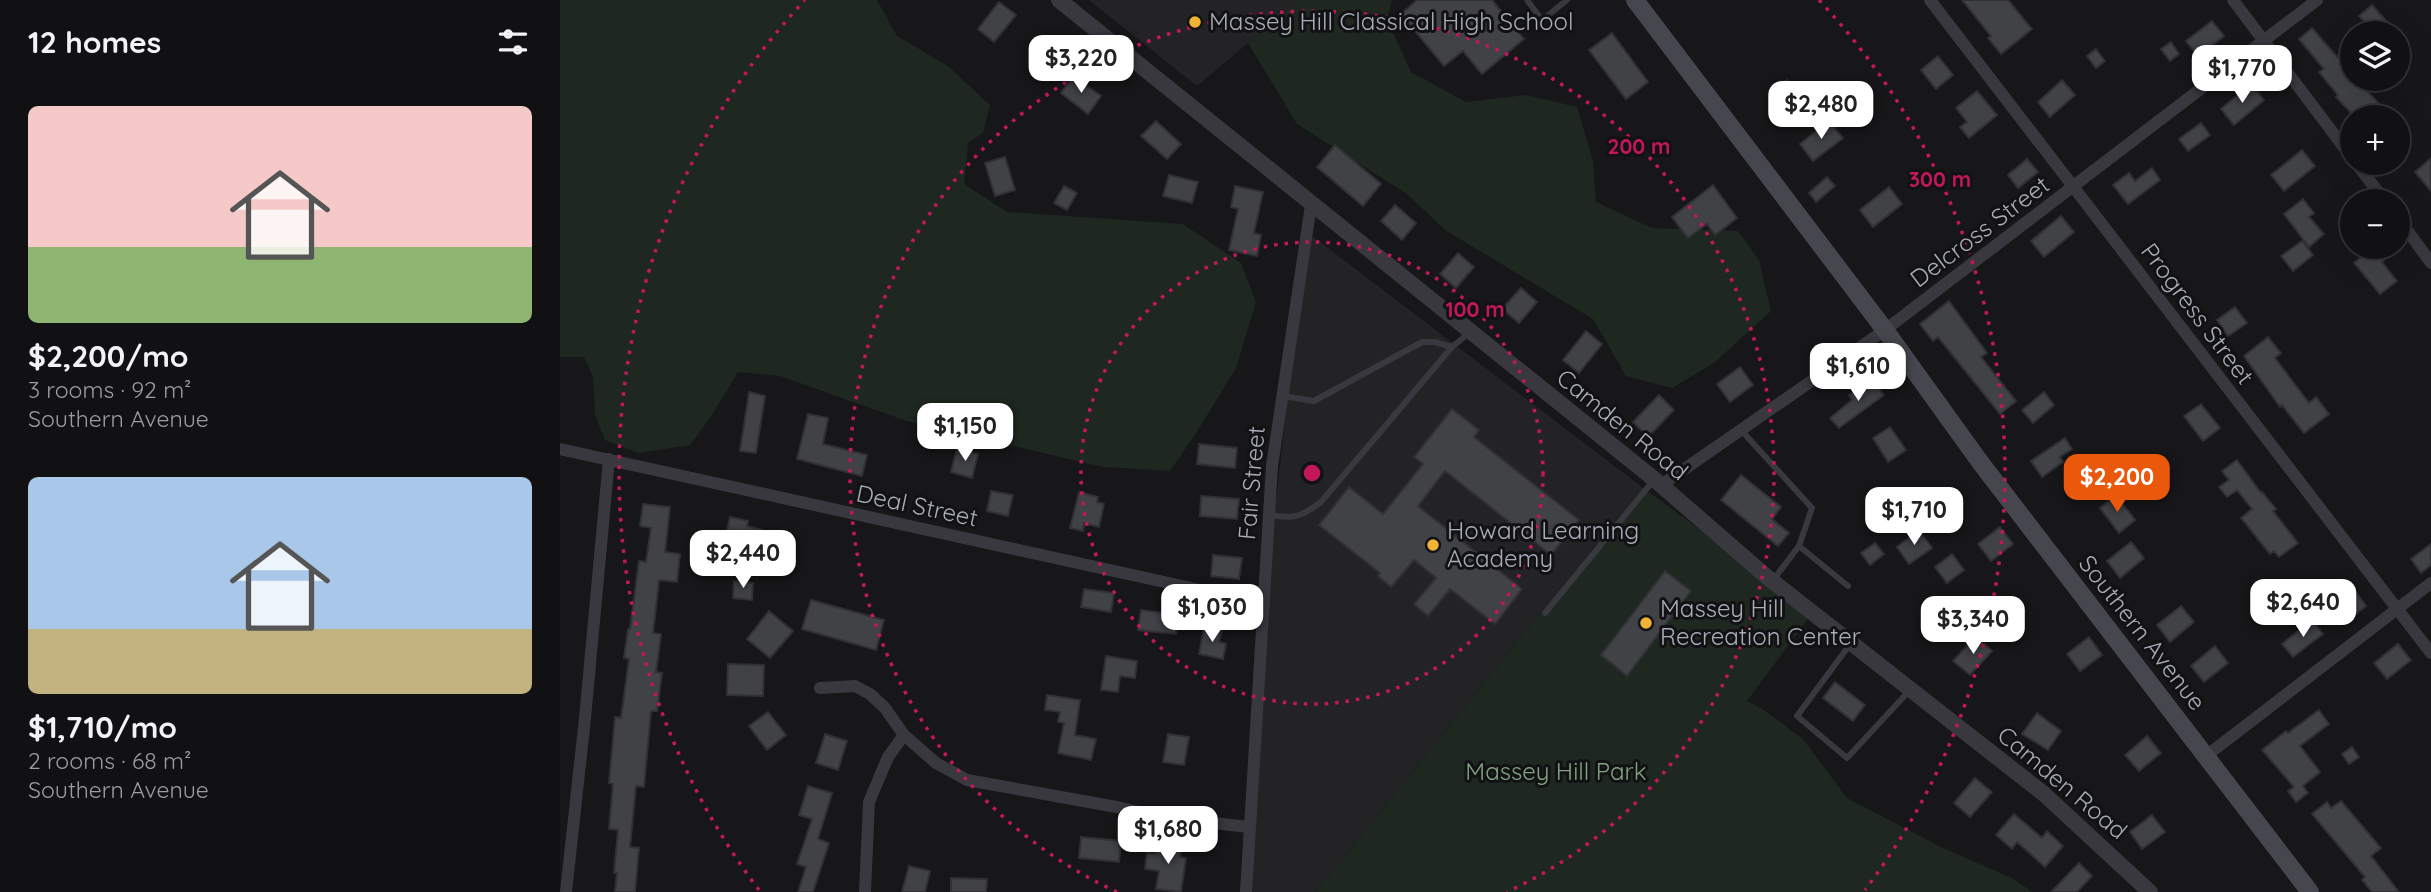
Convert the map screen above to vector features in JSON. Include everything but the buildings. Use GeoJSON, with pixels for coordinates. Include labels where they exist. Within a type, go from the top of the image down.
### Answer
{"type":"FeatureCollection","features":[{"type":"Feature","properties":{"kind":"main road","name":"Southern Avenue"},"geometry":{"type":"LineString","coordinates":[[1635,0],[1885,330],[1980,462],[2310,892]]}},
{"type":"Feature","properties":{"kind":"street","name":"Camden Road"},"geometry":{"type":"LineString","coordinates":[[1059,0],[1657,482],[1772,581],[2044,794],[2150,892]]}},
{"type":"Feature","properties":{"kind":"street","name":"Progress Street"},"geometry":{"type":"LineString","coordinates":[[1930,0],[2431,653]]}},
{"type":"Feature","properties":{"kind":"street"},"geometry":{"type":"LineString","coordinates":[[2232,0],[2340,142]]}},
{"type":"Feature","properties":{"kind":"street","name":"Delcross Street"},"geometry":{"type":"LineString","coordinates":[[1657,482],[1741,430],[1885,330],[2317,0]]}},
{"type":"Feature","properties":{"kind":"street"},"geometry":{"type":"LineString","coordinates":[[2365,175],[2376,189]]}},
{"type":"Feature","properties":{"kind":"street","name":"Fair Street"},"geometry":{"type":"LineString","coordinates":[[1245,892],[1272,466],[1311,205]]}},
{"type":"Feature","properties":{"kind":"street"},"geometry":{"type":"LineString","coordinates":[[2410,234],[2431,262]]}},
{"type":"Feature","properties":{"kind":"street","name":"Deal Street"},"geometry":{"type":"LineString","coordinates":[[560,449],[1264,604]]}},
{"type":"Feature","properties":{"kind":"street"},"geometry":{"type":"LineString","coordinates":[[566,892],[565,857],[609,459]]}},
{"type":"Feature","properties":{"kind":"street"},"geometry":{"type":"LineString","coordinates":[[2206,756],[2431,583]]}},
{"type":"Feature","properties":{"kind":"street"},"geometry":{"type":"LineString","coordinates":[[820,688],[855,686],[870,694],[885,708],[904,736],[936,763],[967,780],[1160,817],[1250,827]]}},
{"type":"Feature","properties":{"kind":"street"},"geometry":{"type":"LineString","coordinates":[[865,892],[869,802],[888,757],[904,736]]}},
{"type":"Feature","properties":{"kind":"lane"},"geometry":{"type":"LineString","coordinates":[[1527,0],[1542,20],[1567,0]]}},
{"type":"Feature","properties":{"kind":"lane"},"geometry":{"type":"LineString","coordinates":[[1269,515],[1289,518],[1303,515],[1321,502],[1452,347],[1470,332]]}},
{"type":"Feature","properties":{"kind":"lane"},"geometry":{"type":"LineString","coordinates":[[1281,396],[1314,401],[1422,342],[1435,342],[1452,347]]}},
{"type":"Feature","properties":{"kind":"lane"},"geometry":{"type":"LineString","coordinates":[[1741,430],[1812,508],[1799,546],[1772,581]]}},
{"type":"Feature","properties":{"kind":"lane"},"geometry":{"type":"LineString","coordinates":[[1545,613],[1657,482]]}},
{"type":"Feature","properties":{"kind":"lane"},"geometry":{"type":"LineString","coordinates":[[1799,546],[1848,586]]}},
{"type":"Feature","properties":{"kind":"lane"},"geometry":{"type":"LineString","coordinates":[[1853,642],[1797,716],[1847,758],[1912,689]]}},
{"type":"Feature","properties":{"kind":"shaded area","name":"Massey Hill Classical High School"},"geometry":{"type":"Polygon","coordinates":[[[1089,0],[1299,0],[1197,86],[1089,0]]]}},
{"type":"Feature","properties":{"kind":"shaded area","name":"Howard Learning Academy"},"geometry":{"type":"Polygon","coordinates":[[[1307,232],[1642,487],[1316,892],[1246,892],[1264,604],[1307,232]]]}},
{"type":"Feature","properties":{"kind":"green space"},"geometry":{"type":"Polygon","coordinates":[[[560,0],[877,0],[897,36],[948,66],[990,105],[983,133],[968,143],[964,184],[1007,212],[1183,224],[1241,263],[1256,302],[1236,368],[1170,471],[1103,467],[907,421],[780,376],[738,372],[690,445],[639,453],[605,440],[595,415],[593,377],[584,357],[560,357],[560,0]]]}},
{"type":"Feature","properties":{"kind":"green space"},"geometry":{"type":"Polygon","coordinates":[[[1299,0],[1392,0],[1387,19],[1411,72],[1466,102],[1526,95],[1577,107],[1593,161],[1596,202],[1652,228],[1738,231],[1759,260],[1771,311],[1714,363],[1672,388],[1626,376],[1593,319],[1445,230],[1407,194],[1297,124],[1248,43],[1299,0]]]}},
{"type":"Feature","properties":{"kind":"green space","name":"Massey Hill Park"},"geometry":{"type":"Polygon","coordinates":[[[1642,487],[1813,612],[1747,701],[1803,739],[1847,798],[1941,847],[2014,879],[2032,892],[1316,892],[1642,487]]]}},
{"type":"Feature","properties":{"kind":"place","name":"Massey Hill Classical High School"},"geometry":{"type":"Point","coordinates":[1195,22]}},
{"type":"Feature","properties":{"kind":"place","name":"Howard Learning Academy"},"geometry":{"type":"Point","coordinates":[1433,545]}},
{"type":"Feature","properties":{"kind":"place","name":"Massey Hill Recreation Center"},"geometry":{"type":"Point","coordinates":[1646,623]}}]}
